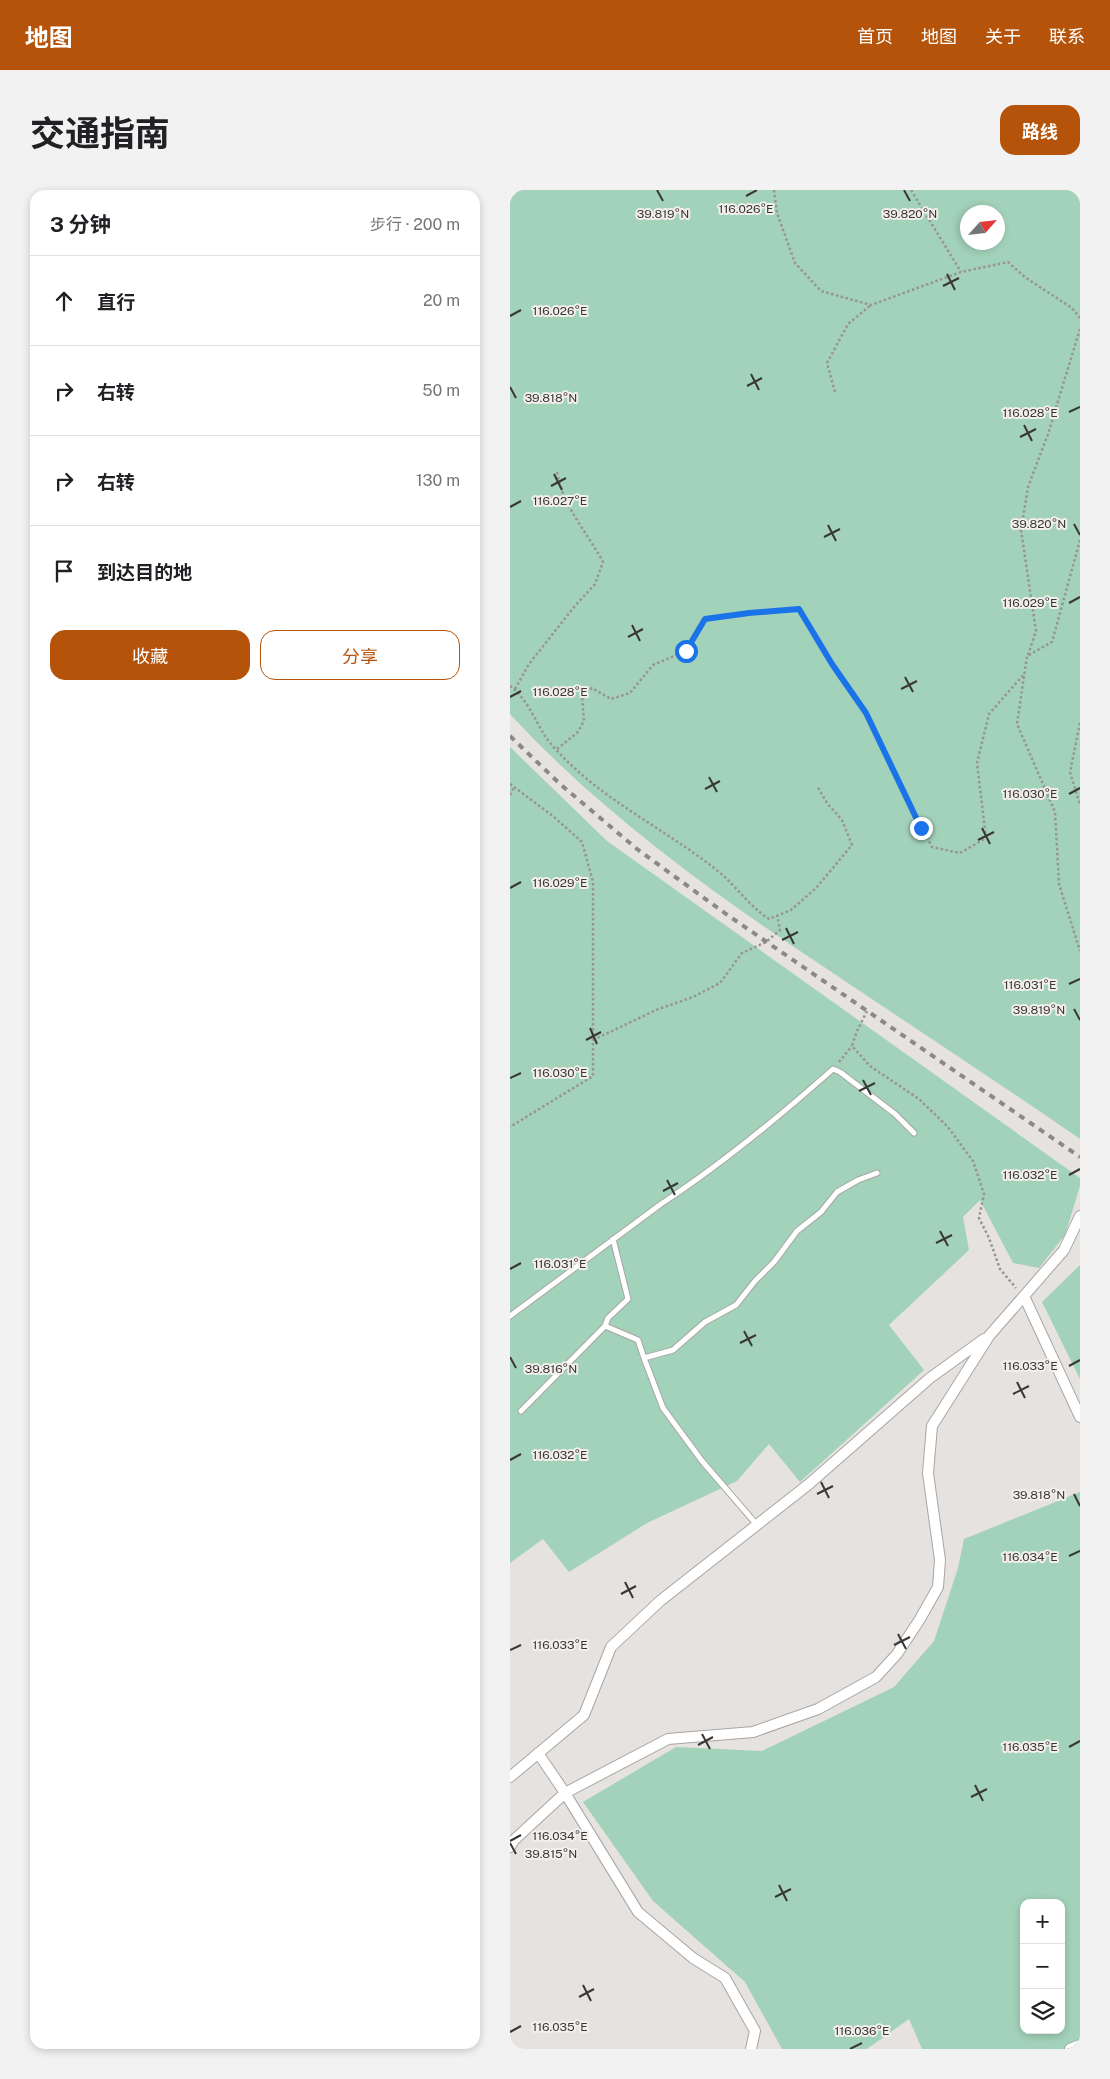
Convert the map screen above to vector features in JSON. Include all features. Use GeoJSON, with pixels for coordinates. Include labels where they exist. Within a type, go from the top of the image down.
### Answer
{"type":"FeatureCollection","features":[{"type":"Feature","properties":{"kind":"street"},"geometry":{"type":"LineString","coordinates":[[510,1847],[514,1840],[565,1793],[668,1739],[754,1732],[818,1709],[876,1677],[897,1654],[938,1587],[940,1560],[928,1474],[932,1426],[989,1336],[1064,1250],[1080,1216]]}},
{"type":"Feature","properties":{"kind":"street"},"geometry":{"type":"LineString","coordinates":[[1024,1296],[1080,1417]]}},
{"type":"Feature","properties":{"kind":"street"},"geometry":{"type":"LineString","coordinates":[[510,1777],[584,1716],[611,1647],[660,1601],[809,1484],[930,1378],[989,1336]]}},
{"type":"Feature","properties":{"kind":"street"},"geometry":{"type":"LineString","coordinates":[[538,1753],[565,1793],[638,1912],[693,1958],[725,1978],[755,2031],[751,2049]]}},
{"type":"Feature","properties":{"kind":"street"},"geometry":{"type":"LineString","coordinates":[[1070,2049],[1080,2045]]}},
{"type":"Feature","properties":{"kind":"lane"},"geometry":{"type":"LineString","coordinates":[[510,1316],[700,1177],[789,1108],[833,1069],[840,1072],[894,1114],[914,1133]]}},
{"type":"Feature","properties":{"kind":"lane"},"geometry":{"type":"LineString","coordinates":[[644,1358],[673,1350],[705,1322],[736,1305],[755,1281],[774,1262],[796,1231],[822,1212],[837,1192],[858,1180],[877,1173]]}},
{"type":"Feature","properties":{"kind":"lane"},"geometry":{"type":"LineString","coordinates":[[521,1411],[605,1326],[608,1318],[628,1299],[613,1239]]}},
{"type":"Feature","properties":{"kind":"lane"},"geometry":{"type":"LineString","coordinates":[[605,1326],[638,1340],[663,1408],[702,1461],[757,1525]]}},
{"type":"Feature","properties":{"kind":"path"},"geometry":{"type":"LineString","coordinates":[[774,190],[777,213],[795,263],[821,290],[871,305]]}},
{"type":"Feature","properties":{"kind":"path"},"geometry":{"type":"LineString","coordinates":[[911,190],[961,272]]}},
{"type":"Feature","properties":{"kind":"path"},"geometry":{"type":"LineString","coordinates":[[835,392],[827,363],[848,324],[871,305],[961,272],[1008,262],[1026,278],[1072,308],[1080,318]]}},
{"type":"Feature","properties":{"kind":"path"},"geometry":{"type":"LineString","coordinates":[[1080,329],[1048,434],[1028,487],[1021,530],[1036,631],[1027,656],[1017,724],[1055,812],[1059,884],[1080,951]]}},
{"type":"Feature","properties":{"kind":"path"},"geometry":{"type":"LineString","coordinates":[[514,689],[529,664],[574,607],[595,584],[603,562],[568,504],[557,472]]}},
{"type":"Feature","properties":{"kind":"path"},"geometry":{"type":"LineString","coordinates":[[1027,656],[1052,642],[1080,540]]}},
{"type":"Feature","properties":{"kind":"path"},"geometry":{"type":"LineString","coordinates":[[557,749],[577,733],[584,721],[582,696],[592,688],[611,699],[630,693],[653,665],[686,651],[705,619],[799,609],[832,664],[866,713],[932,847],[960,853],[986,838],[977,763],[990,714],[1025,673]]}},
{"type":"Feature","properties":{"kind":"path"},"geometry":{"type":"LineString","coordinates":[[510,686],[530,711],[546,738],[568,762],[609,796],[660,828],[720,873],[755,910],[769,919],[791,910],[816,888],[852,845],[842,820],[827,803],[817,786]]}},
{"type":"Feature","properties":{"kind":"path"},"geometry":{"type":"LineString","coordinates":[[1080,723],[1070,772],[1080,805]]}},
{"type":"Feature","properties":{"kind":"path"},"geometry":{"type":"LineString","coordinates":[[510,784],[582,842],[593,882],[593,1076],[510,1127]]}},
{"type":"Feature","properties":{"kind":"path"},"geometry":{"type":"LineString","coordinates":[[510,795],[514,787]]}},
{"type":"Feature","properties":{"kind":"path"},"geometry":{"type":"LineString","coordinates":[[593,1040],[656,1010],[693,997],[720,983],[742,953],[766,942],[780,930],[777,915]]}},
{"type":"Feature","properties":{"kind":"path"},"geometry":{"type":"LineString","coordinates":[[833,1069],[852,1046],[867,1011]]}},
{"type":"Feature","properties":{"kind":"path"},"geometry":{"type":"LineString","coordinates":[[852,1046],[870,1066],[919,1099],[947,1126],[973,1161],[984,1194],[979,1218],[1000,1269],[1024,1296]]}},
{"type":"Feature","properties":{"kind":"green space"},"geometry":{"type":"Polygon","coordinates":[[[510,190],[1080,190],[1080,1139],[705,885],[623,821],[546,751],[510,714],[510,190]]]}},
{"type":"Feature","properties":{"kind":"green space"},"geometry":{"type":"Polygon","coordinates":[[[510,747],[607,841],[1080,1178],[1080,1186],[1065,1235],[1039,1268],[1013,1263],[980,1200],[963,1217],[969,1250],[889,1325],[924,1370],[800,1482],[769,1444],[737,1481],[647,1523],[569,1572],[543,1539],[510,1563],[510,747]]]}},
{"type":"Feature","properties":{"kind":"green space"},"geometry":{"type":"Polygon","coordinates":[[[1080,1265],[1080,1379],[1042,1302],[1080,1265]]]}},
{"type":"Feature","properties":{"kind":"green space"},"geometry":{"type":"Polygon","coordinates":[[[1080,1492],[1080,2049],[922,2049],[909,2019],[867,2049],[782,2049],[745,1982],[653,1901],[583,1802],[676,1747],[762,1751],[894,1687],[934,1641],[958,1568],[964,1539],[1080,1492]]]}},
{"type":"Feature","properties":{"kind":"railway"},"geometry":{"type":"LineString","coordinates":[[510,736],[560,784],[637,849],[726,914],[1080,1157]]}},
{"type":"Feature","properties":{"kind":"route"},"geometry":{"type":"LineString","coordinates":[[686,651],[705,619],[799,609],[832,664],[866,713],[921,828]]}}]}
